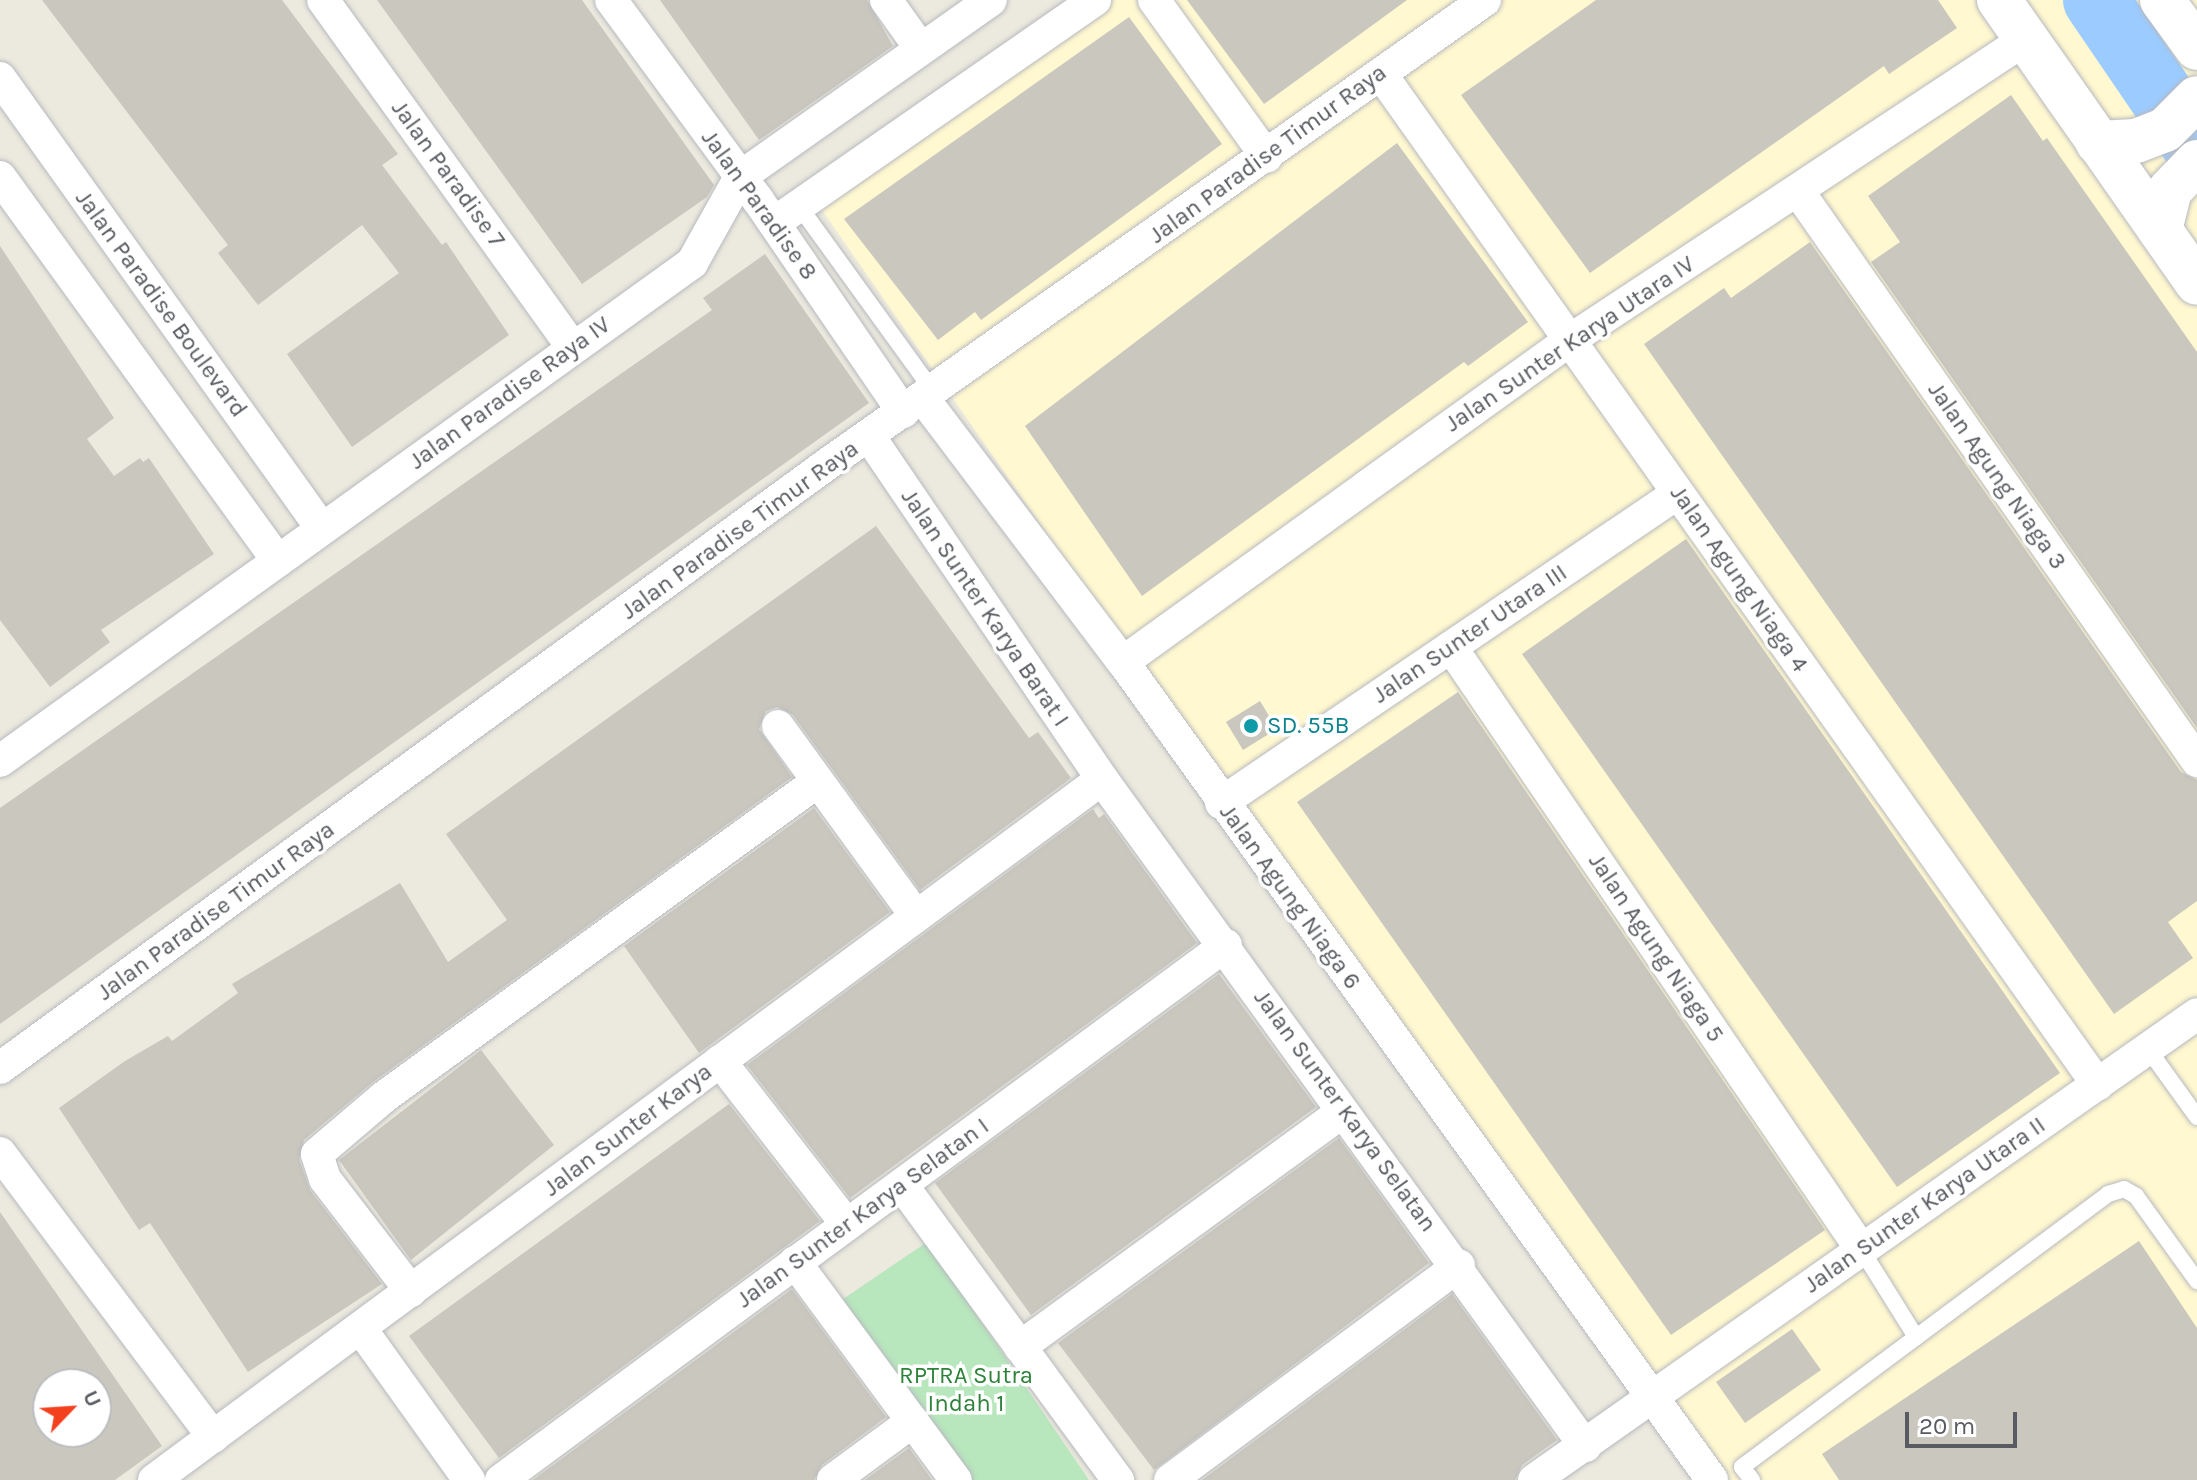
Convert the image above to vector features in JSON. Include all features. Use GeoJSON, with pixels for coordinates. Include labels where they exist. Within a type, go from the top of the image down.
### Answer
{"type":"FeatureCollection","features":[{"type":"Feature","properties":{"kind":"main road"},"geometry":{"type":"LineString","coordinates":[[1999,0],[2197,283]]}},
{"type":"Feature","properties":{"kind":"main road"},"geometry":{"type":"LineString","coordinates":[[2162,0],[2197,48]]}},
{"type":"Feature","properties":{"kind":"main road"},"geometry":{"type":"LineString","coordinates":[[2098,143],[2144,139],[2180,119],[2197,98]]}},
{"type":"Feature","properties":{"kind":"main road"},"geometry":{"type":"LineString","coordinates":[[2160,230],[2170,190],[2190,167]]}},
{"type":"Feature","properties":{"kind":"street","name":"Jalan Paradise 7"},"geometry":{"type":"LineString","coordinates":[[323,0],[573,348]]}},
{"type":"Feature","properties":{"kind":"street","name":"Jalan Paradise 8"},"geometry":{"type":"LineString","coordinates":[[611,0],[740,177],[786,214],[920,400]]}},
{"type":"Feature","properties":{"kind":"street"},"geometry":{"type":"LineString","coordinates":[[886,0],[921,49]]}},
{"type":"Feature","properties":{"kind":"street","name":"Jalan Paradise Raya IV"},"geometry":{"type":"LineString","coordinates":[[6,745],[278,561],[692,263],[740,177],[991,0]]}},
{"type":"Feature","properties":{"kind":"street"},"geometry":{"type":"LineString","coordinates":[[786,214],[1095,0]]}},
{"type":"Feature","properties":{"kind":"street"},"geometry":{"type":"LineString","coordinates":[[1154,0],[1267,157]]}},
{"type":"Feature","properties":{"kind":"street","name":"Jalan Paradise Timur Raya"},"geometry":{"type":"LineString","coordinates":[[0,1068],[869,436],[1485,0]]}},
{"type":"Feature","properties":{"kind":"street","name":"Jalan Sunter Karya Utara IV"},"geometry":{"type":"LineString","coordinates":[[1123,662],[1570,340],[2026,39]]}},
{"type":"Feature","properties":{"kind":"street","name":"Jalan Agung Niaga 4"},"geometry":{"type":"LineString","coordinates":[[1381,74],[2098,1085]]}},
{"type":"Feature","properties":{"kind":"street","name":"Jalan Paradise Boulevard"},"geometry":{"type":"LineString","coordinates":[[0,78],[322,529]]}},
{"type":"Feature","properties":{"kind":"street"},"geometry":{"type":"LineString","coordinates":[[0,177],[278,561]]}},
{"type":"Feature","properties":{"kind":"street","name":"Jalan Agung Niaga 3"},"geometry":{"type":"LineString","coordinates":[[1798,191],[2197,761]]}},
{"type":"Feature","properties":{"kind":"street","name":"Jalan Agung Niaga 6"},"geometry":{"type":"LineString","coordinates":[[920,400],[1123,662],[1221,803],[1653,1398]]}},
{"type":"Feature","properties":{"kind":"street","name":"Jalan Sunter Karya Barat I"},"geometry":{"type":"LineString","coordinates":[[869,436],[1102,779]]}},
{"type":"Feature","properties":{"kind":"street","name":"Jalan Sunter Utara III"},"geometry":{"type":"LineString","coordinates":[[1221,803],[1678,493]]}},
{"type":"Feature","properties":{"kind":"street","name":"Jalan Agung Niaga 5"},"geometry":{"type":"LineString","coordinates":[[1451,647],[1861,1249]]}},
{"type":"Feature","properties":{"kind":"street"},"geometry":{"type":"LineString","coordinates":[[778,726],[916,916]]}},
{"type":"Feature","properties":{"kind":"street","name":"Jalan Sunter Karya"},"geometry":{"type":"LineString","coordinates":[[154,1480],[193,1469],[213,1437],[1102,779]]}},
{"type":"Feature","properties":{"kind":"street","name":"Jalan Sunter Karya Selatan"},"geometry":{"type":"LineString","coordinates":[[1102,779],[1226,945],[1342,1112],[1459,1265],[1585,1446]]}},
{"type":"Feature","properties":{"kind":"street"},"geometry":{"type":"LineString","coordinates":[[411,1291],[325,1179],[317,1154],[396,1088],[817,782]]}},
{"type":"Feature","properties":{"kind":"street","name":"Jalan Sunter Karya Selatan I"},"geometry":{"type":"LineString","coordinates":[[501,1480],[1226,945]]}},
{"type":"Feature","properties":{"kind":"street","name":"Jalan Sunter Karya Utara II"},"geometry":{"type":"LineString","coordinates":[[1534,1480],[2197,1014]]}},
{"type":"Feature","properties":{"kind":"street"},"geometry":{"type":"LineString","coordinates":[[720,1061],[847,1225]]}},
{"type":"Feature","properties":{"kind":"street"},"geometry":{"type":"LineString","coordinates":[[1020,1347],[1342,1112]]}},
{"type":"Feature","properties":{"kind":"street"},"geometry":{"type":"LineString","coordinates":[[0,1153],[213,1437]]}},
{"type":"Feature","properties":{"kind":"street"},"geometry":{"type":"LineString","coordinates":[[902,1185],[1118,1480]]}},
{"type":"Feature","properties":{"kind":"street"},"geometry":{"type":"LineString","coordinates":[[795,1262],[956,1480]]}},
{"type":"Feature","properties":{"kind":"street"},"geometry":{"type":"LineString","coordinates":[[1170,1480],[1459,1265]]}},
{"type":"Feature","properties":{"kind":"street"},"geometry":{"type":"LineString","coordinates":[[361,1329],[469,1480]]}},
{"type":"Feature","properties":{"kind":"street"},"geometry":{"type":"LineString","coordinates":[[1653,1398],[1712,1480]]}},
{"type":"Feature","properties":{"kind":"street"},"geometry":{"type":"LineString","coordinates":[[833,1480],[913,1421]]}},
{"type":"Feature","properties":{"kind":"lane"},"geometry":{"type":"LineString","coordinates":[[2148,1049],[2197,1117]]}},
{"type":"Feature","properties":{"kind":"lane"},"geometry":{"type":"LineString","coordinates":[[1752,1480],[1742,1467],[2108,1194],[2124,1189],[2136,1196],[2197,1281]]}},
{"type":"Feature","properties":{"kind":"lane"},"geometry":{"type":"LineString","coordinates":[[1861,1249],[1916,1337]]}},
{"type":"Feature","properties":{"kind":"shaded area"},"geometry":{"type":"Polygon","coordinates":[[[1099,0],[2197,0],[2197,1480],[1705,1480],[815,200],[1099,0]]]}},
{"type":"Feature","properties":{"kind":"green space","name":"RPTRA Sutra Indah 1"},"geometry":{"type":"Polygon","coordinates":[[[927,1242],[1089,1480],[967,1480],[843,1299],[927,1242]]]}},
{"type":"Feature","properties":{"kind":"building"},"geometry":{"type":"Polygon","coordinates":[[[42,0],[282,0],[398,154],[382,165],[442,245],[446,242],[509,335],[352,447],[287,354],[399,273],[362,225],[258,305],[218,253],[228,245],[42,0]]]}},
{"type":"Feature","properties":{"kind":"building"},"geometry":{"type":"Polygon","coordinates":[[[377,0],[582,0],[714,185],[707,197],[582,284],[377,0]]]}},
{"type":"Feature","properties":{"kind":"building"},"geometry":{"type":"Polygon","coordinates":[[[660,0],[867,0],[893,46],[759,140],[660,0]]]}},
{"type":"Feature","properties":{"kind":"building"},"geometry":{"type":"Polygon","coordinates":[[[1187,0],[1407,0],[1264,104],[1187,0]]]}},
{"type":"Feature","properties":{"kind":"building"},"geometry":{"type":"Polygon","coordinates":[[[1596,0],[1938,0],[1957,28],[1889,74],[1884,66],[1590,273],[1461,95],[1596,0]]]}},
{"type":"Feature","properties":{"kind":"building"},"geometry":{"type":"Polygon","coordinates":[[[1129,17],[1222,144],[981,320],[975,312],[938,340],[844,219],[1129,17]]]}},
{"type":"Feature","properties":{"kind":"building"},"geometry":{"type":"Polygon","coordinates":[[[2011,95],[2043,141],[2047,138],[2197,352],[2197,728],[1871,262],[1900,242],[1868,196],[2011,95]]]}},
{"type":"Feature","properties":{"kind":"building"},"geometry":{"type":"Polygon","coordinates":[[[1397,143],[1528,322],[1468,366],[1464,362],[1142,596],[1025,426],[1397,143]]]}},
{"type":"Feature","properties":{"kind":"building"},"geometry":{"type":"Polygon","coordinates":[[[1810,242],[2181,772],[2197,780],[2197,901],[2168,922],[2193,958],[2114,1014],[1644,344],[1724,288],[1731,298],[1810,242]]]}},
{"type":"Feature","properties":{"kind":"building"},"geometry":{"type":"Polygon","coordinates":[[[0,246],[114,418],[87,439],[114,476],[140,458],[143,462],[149,458],[214,554],[101,630],[110,642],[50,687],[0,620],[0,246]]]}},
{"type":"Feature","properties":{"kind":"building"},"geometry":{"type":"Polygon","coordinates":[[[765,254],[869,403],[0,1024],[0,808],[712,310],[703,298],[765,254]]]}},
{"type":"Feature","properties":{"kind":"building"},"geometry":{"type":"Polygon","coordinates":[[[876,526],[1029,738],[1038,732],[1071,778],[920,890],[793,715],[777,707],[766,711],[759,729],[792,777],[373,1082],[304,1140],[299,1159],[310,1190],[382,1284],[248,1372],[150,1223],[139,1230],[59,1108],[125,1061],[168,1036],[172,1041],[238,993],[232,984],[400,883],[448,962],[507,920],[446,834],[876,526]]]}},
{"type":"Feature","properties":{"kind":"building"},"geometry":{"type":"Polygon","coordinates":[[[1686,539],[2060,1073],[1897,1187],[1522,654],[1686,539]]]}},
{"type":"Feature","properties":{"kind":"building"},"geometry":{"type":"Polygon","coordinates":[[[1458,692],[1825,1230],[1671,1335],[1297,802],[1458,692]]]}},
{"type":"Feature","properties":{"kind":"building","name":"SD. 55B"},"geometry":{"type":"Polygon","coordinates":[[[1260,701],[1277,729],[1243,750],[1226,722],[1260,701]]]}},
{"type":"Feature","properties":{"kind":"building"},"geometry":{"type":"Polygon","coordinates":[[[814,808],[890,912],[699,1053],[624,946],[814,808]]]}},
{"type":"Feature","properties":{"kind":"building"},"geometry":{"type":"Polygon","coordinates":[[[1093,809],[1099,818],[1104,814],[1197,943],[850,1198],[747,1065],[1093,809]]]}},
{"type":"Feature","properties":{"kind":"building"},"geometry":{"type":"Polygon","coordinates":[[[1219,974],[1316,1107],[1031,1315],[935,1183],[1219,974]]]}},
{"type":"Feature","properties":{"kind":"building"},"geometry":{"type":"Polygon","coordinates":[[[481,1050],[554,1145],[411,1260],[339,1160],[481,1050]]]}},
{"type":"Feature","properties":{"kind":"building"},"geometry":{"type":"Polygon","coordinates":[[[729,1104],[820,1221],[499,1458],[409,1336],[729,1104]]]}},
{"type":"Feature","properties":{"kind":"building"},"geometry":{"type":"Polygon","coordinates":[[[1339,1138],[1429,1263],[1154,1470],[1058,1343],[1339,1138]]]}},
{"type":"Feature","properties":{"kind":"building"},"geometry":{"type":"Polygon","coordinates":[[[0,1212],[108,1368],[32,1368],[32,1448],[112,1448],[112,1374],[162,1446],[115,1480],[0,1480],[0,1212]]]}},
{"type":"Feature","properties":{"kind":"building"},"geometry":{"type":"Polygon","coordinates":[[[2139,1241],[2197,1328],[2197,1480],[1839,1480],[1822,1454],[2139,1241]]]}},
{"type":"Feature","properties":{"kind":"building"},"geometry":{"type":"Polygon","coordinates":[[[792,1289],[886,1417],[822,1465],[814,1480],[533,1480],[792,1289]]]}},
{"type":"Feature","properties":{"kind":"building"},"geometry":{"type":"Polygon","coordinates":[[[1452,1294],[1557,1440],[1522,1465],[1515,1480],[1202,1480],[1452,1294]]]}},
{"type":"Feature","properties":{"kind":"building"},"geometry":{"type":"Polygon","coordinates":[[[1792,1329],[1821,1370],[1745,1423],[1716,1382],[1792,1329]]]}},
{"type":"Feature","properties":{"kind":"building"},"geometry":{"type":"Polygon","coordinates":[[[909,1448],[932,1480],[865,1480],[909,1448]]]}},
{"type":"Feature","properties":{"kind":"waterway"},"geometry":{"type":"LineString","coordinates":[[2096,0],[2197,148]]}},
{"type":"Feature","properties":{"kind":"place","name":"SD. 55B"},"geometry":{"type":"Point","coordinates":[1251,726]}}]}
